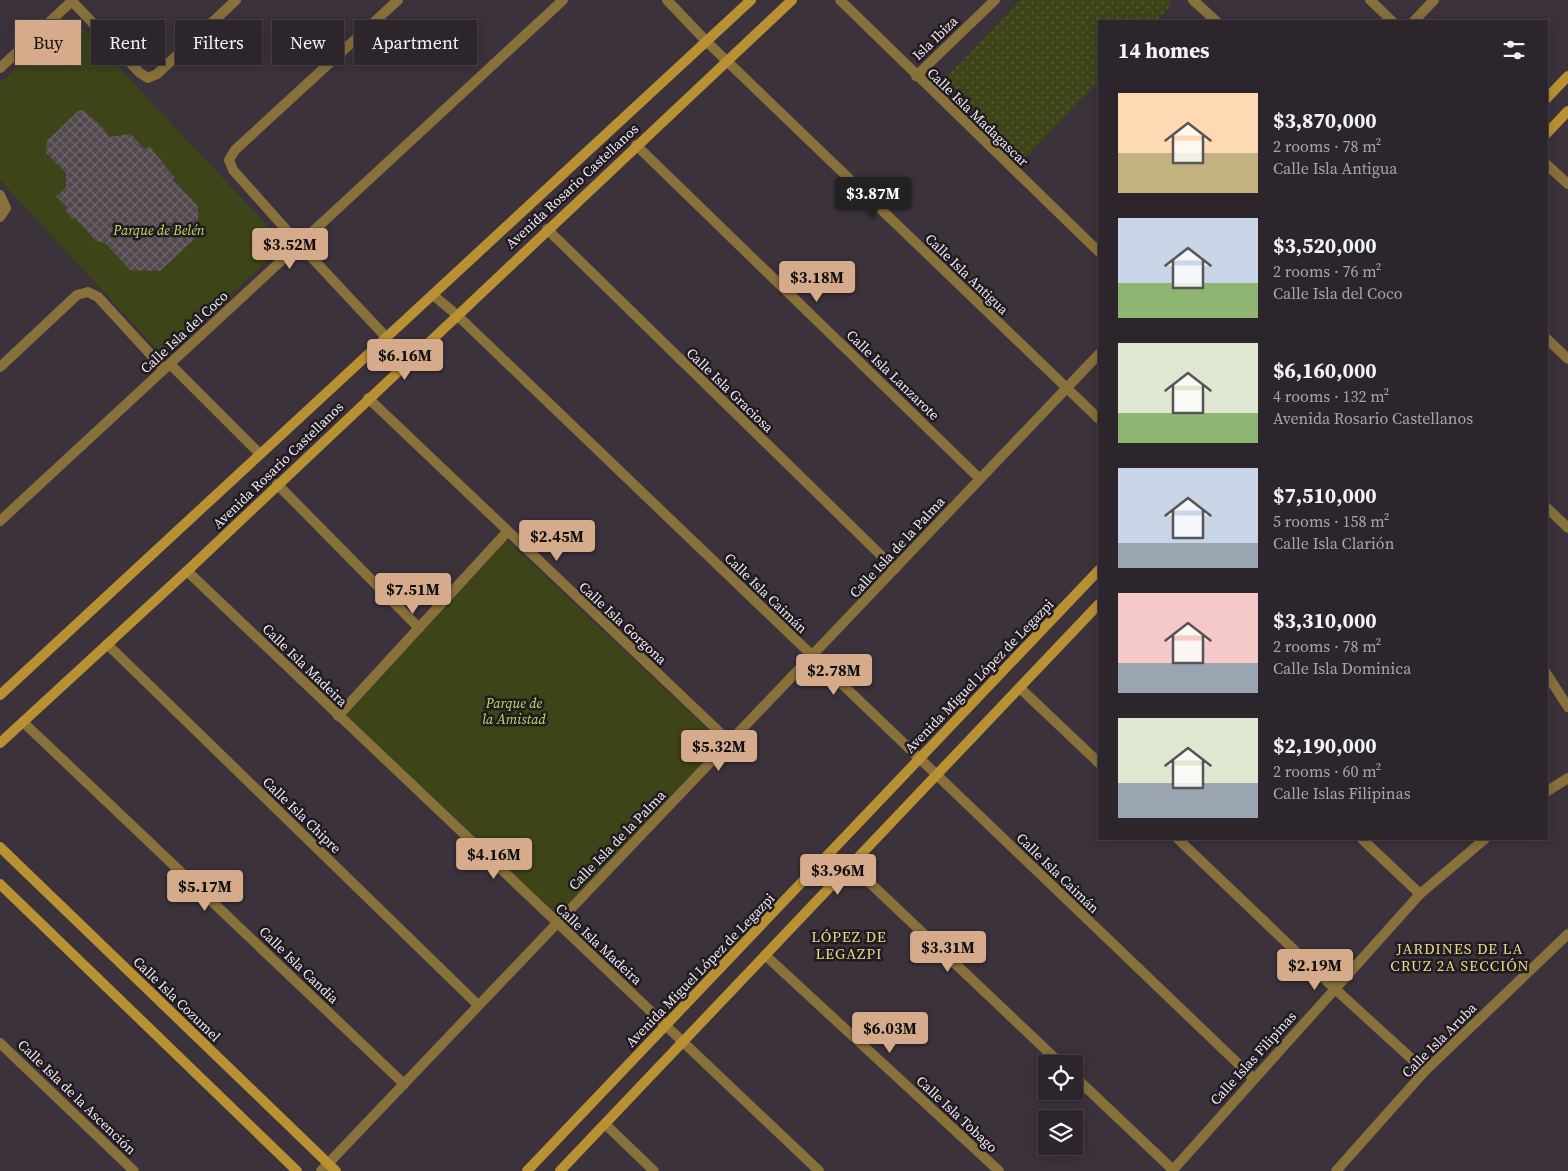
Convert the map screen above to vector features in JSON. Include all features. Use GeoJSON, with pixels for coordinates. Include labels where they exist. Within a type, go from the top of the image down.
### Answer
{"type":"FeatureCollection","features":[{"type":"Feature","properties":{"kind":"street"},"geometry":{"type":"LineString","coordinates":[[0,68],[73,0],[140,73],[148,78],[157,74],[236,0]]}},
{"type":"Feature","properties":{"kind":"street"},"geometry":{"type":"LineString","coordinates":[[386,337],[233,170],[229,160],[235,150],[398,0]]}},
{"type":"Feature","properties":{"kind":"street","name":"Calle Isla del Coco"},"geometry":{"type":"LineString","coordinates":[[0,521],[563,0]]}},
{"type":"Feature","properties":{"kind":"street","name":"Calle Isla Antigua"},"geometry":{"type":"LineString","coordinates":[[667,0],[706,41],[1098,418]]}},
{"type":"Feature","properties":{"kind":"street","name":"Avenida Rosario Castellanos"},"geometry":{"type":"LineString","coordinates":[[0,695],[751,0]]}},
{"type":"Feature","properties":{"kind":"street","name":"Avenida Rosario Castellanos"},"geometry":{"type":"LineString","coordinates":[[0,743],[187,570],[726,60],[792,0]]}},
{"type":"Feature","properties":{"kind":"street","name":"Calle Isla Madagascar"},"geometry":{"type":"LineString","coordinates":[[840,0],[1098,251]]}},
{"type":"Feature","properties":{"kind":"street","name":"Isla Ibiza"},"geometry":{"type":"LineString","coordinates":[[916,76],[995,0]]}},
{"type":"Feature","properties":{"kind":"street"},"geometry":{"type":"LineString","coordinates":[[1193,0],[1215,20]]}},
{"type":"Feature","properties":{"kind":"street"},"geometry":{"type":"LineString","coordinates":[[1370,0],[1391,20]]}},
{"type":"Feature","properties":{"kind":"street"},"geometry":{"type":"LineString","coordinates":[[1415,20],[1434,0]]}},
{"type":"Feature","properties":{"kind":"street"},"geometry":{"type":"LineString","coordinates":[[1548,97],[1568,76]]}},
{"type":"Feature","properties":{"kind":"street"},"geometry":{"type":"LineString","coordinates":[[1548,132],[1568,111]]}},
{"type":"Feature","properties":{"kind":"street","name":"Calle Isla Lanzarote"},"geometry":{"type":"LineString","coordinates":[[636,145],[980,479]]}},
{"type":"Feature","properties":{"kind":"street"},"geometry":{"type":"LineString","coordinates":[[1548,166],[1568,184]]}},
{"type":"Feature","properties":{"kind":"street"},"geometry":{"type":"LineString","coordinates":[[0,195],[6,208],[0,217]]}},
{"type":"Feature","properties":{"kind":"street","name":"Calle Isla Graciosa"},"geometry":{"type":"LineString","coordinates":[[547,229],[895,569]]}},
{"type":"Feature","properties":{"kind":"street"},"geometry":{"type":"LineString","coordinates":[[0,367],[77,295],[88,292],[98,297],[167,366],[260,454]]}},
{"type":"Feature","properties":{"kind":"street","name":"Calle Isla Caimán"},"geometry":{"type":"LineString","coordinates":[[432,294],[1253,1078]]}},
{"type":"Feature","properties":{"kind":"street"},"geometry":{"type":"LineString","coordinates":[[1548,340],[1568,360]]}},
{"type":"Feature","properties":{"kind":"street","name":"Calle Isla de la Palma"},"geometry":{"type":"LineString","coordinates":[[328,1168],[478,1004],[812,657],[1098,355]]}},
{"type":"Feature","properties":{"kind":"street","name":"Calle Isla Gorgona"},"geometry":{"type":"LineString","coordinates":[[368,398],[730,742]]}},
{"type":"Feature","properties":{"kind":"street"},"geometry":{"type":"LineString","coordinates":[[277,484],[419,628]]}},
{"type":"Feature","properties":{"kind":"street"},"geometry":{"type":"LineString","coordinates":[[1548,509],[1568,528]]}},
{"type":"Feature","properties":{"kind":"street"},"geometry":{"type":"LineString","coordinates":[[338,716],[507,532]]}},
{"type":"Feature","properties":{"kind":"street","name":"Calle Isla Madeira"},"geometry":{"type":"LineString","coordinates":[[187,570],[338,716],[819,1171]]}},
{"type":"Feature","properties":{"kind":"street","name":"Avenida Miguel López de Legazpi"},"geometry":{"type":"LineString","coordinates":[[528,1171],[1098,571]]}},
{"type":"Feature","properties":{"kind":"street"},"geometry":{"type":"LineString","coordinates":[[560,1171],[1098,605]]}},
{"type":"Feature","properties":{"kind":"street","name":"Calle Isla Chipre"},"geometry":{"type":"LineString","coordinates":[[107,644],[478,1004]]}},
{"type":"Feature","properties":{"kind":"street"},"geometry":{"type":"LineString","coordinates":[[1548,676],[1568,707]]}},
{"type":"Feature","properties":{"kind":"street"},"geometry":{"type":"LineString","coordinates":[[1020,688],[1098,762]]}},
{"type":"Feature","properties":{"kind":"street","name":"Calle Isla Candia"},"geometry":{"type":"LineString","coordinates":[[23,722],[404,1084]]}},
{"type":"Feature","properties":{"kind":"street"},"geometry":{"type":"LineString","coordinates":[[1548,791],[1568,778]]}},
{"type":"Feature","properties":{"kind":"street"},"geometry":{"type":"LineString","coordinates":[[1179,840],[1334,988],[1425,1071]]}},
{"type":"Feature","properties":{"kind":"street"},"geometry":{"type":"LineString","coordinates":[[1363,840],[1420,894]]}},
{"type":"Feature","properties":{"kind":"street","name":"Calle Islas Filipinas"},"geometry":{"type":"LineString","coordinates":[[1173,1170],[1253,1078],[1420,894],[1484,840]]}},
{"type":"Feature","properties":{"kind":"street","name":"Calle Isla Cozumel"},"geometry":{"type":"LineString","coordinates":[[0,847],[328,1168]]}},
{"type":"Feature","properties":{"kind":"street"},"geometry":{"type":"LineString","coordinates":[[851,865],[1052,1055]]}},
{"type":"Feature","properties":{"kind":"street"},"geometry":{"type":"LineString","coordinates":[[0,884],[297,1171]]}},
{"type":"Feature","properties":{"kind":"street","name":"Calle Isla Aruba"},"geometry":{"type":"LineString","coordinates":[[1336,1171],[1425,1071],[1568,934]]}},
{"type":"Feature","properties":{"kind":"street","name":"Calle Isla Tobago"},"geometry":{"type":"LineString","coordinates":[[765,955],[999,1171]]}},
{"type":"Feature","properties":{"kind":"street","name":"Calle Isla de la Ascención"},"geometry":{"type":"LineString","coordinates":[[0,1043],[134,1171]]}},
{"type":"Feature","properties":{"kind":"street"},"geometry":{"type":"LineString","coordinates":[[1083,1085],[1173,1170]]}},
{"type":"Feature","properties":{"kind":"street"},"geometry":{"type":"LineString","coordinates":[[605,1124],[654,1171]]}},
{"type":"Feature","properties":{"kind":"green space"},"geometry":{"type":"Polygon","coordinates":[[[1020,0],[1168,0],[1172,4],[1157,20],[1098,20],[1098,82],[1025,158],[944,80],[1020,0]]]}},
{"type":"Feature","properties":{"kind":"green space","name":"Parque de Belén"},"geometry":{"type":"Polygon","coordinates":[[[81,28],[91,38],[91,65],[116,65],[285,244],[164,357],[0,180],[0,83],[20,65],[81,65],[81,28]]]}},
{"type":"Feature","properties":{"kind":"green space","name":"Parque de la Amistad"},"geometry":{"type":"Polygon","coordinates":[[[507,540],[722,743],[557,916],[345,716],[507,540]]]}},
{"type":"Feature","properties":{"kind":"building"},"geometry":{"type":"Polygon","coordinates":[[[83,110],[103,128],[109,137],[131,134],[144,149],[150,147],[175,178],[173,180],[198,206],[198,236],[160,271],[130,270],[105,243],[96,241],[74,217],[72,219],[65,210],[68,208],[56,196],[66,187],[66,173],[46,153],[47,141],[78,111],[83,110]]]}},
{"type":"Feature","properties":{"kind":"district","name":"LÓPEZ DE LEGAZPI"},"geometry":{"type":"Point","coordinates":[849,944]}},
{"type":"Feature","properties":{"kind":"district","name":"JARDINES DE LA CRUZ 2A SECCIÓN"},"geometry":{"type":"Point","coordinates":[1460,956]}}]}
